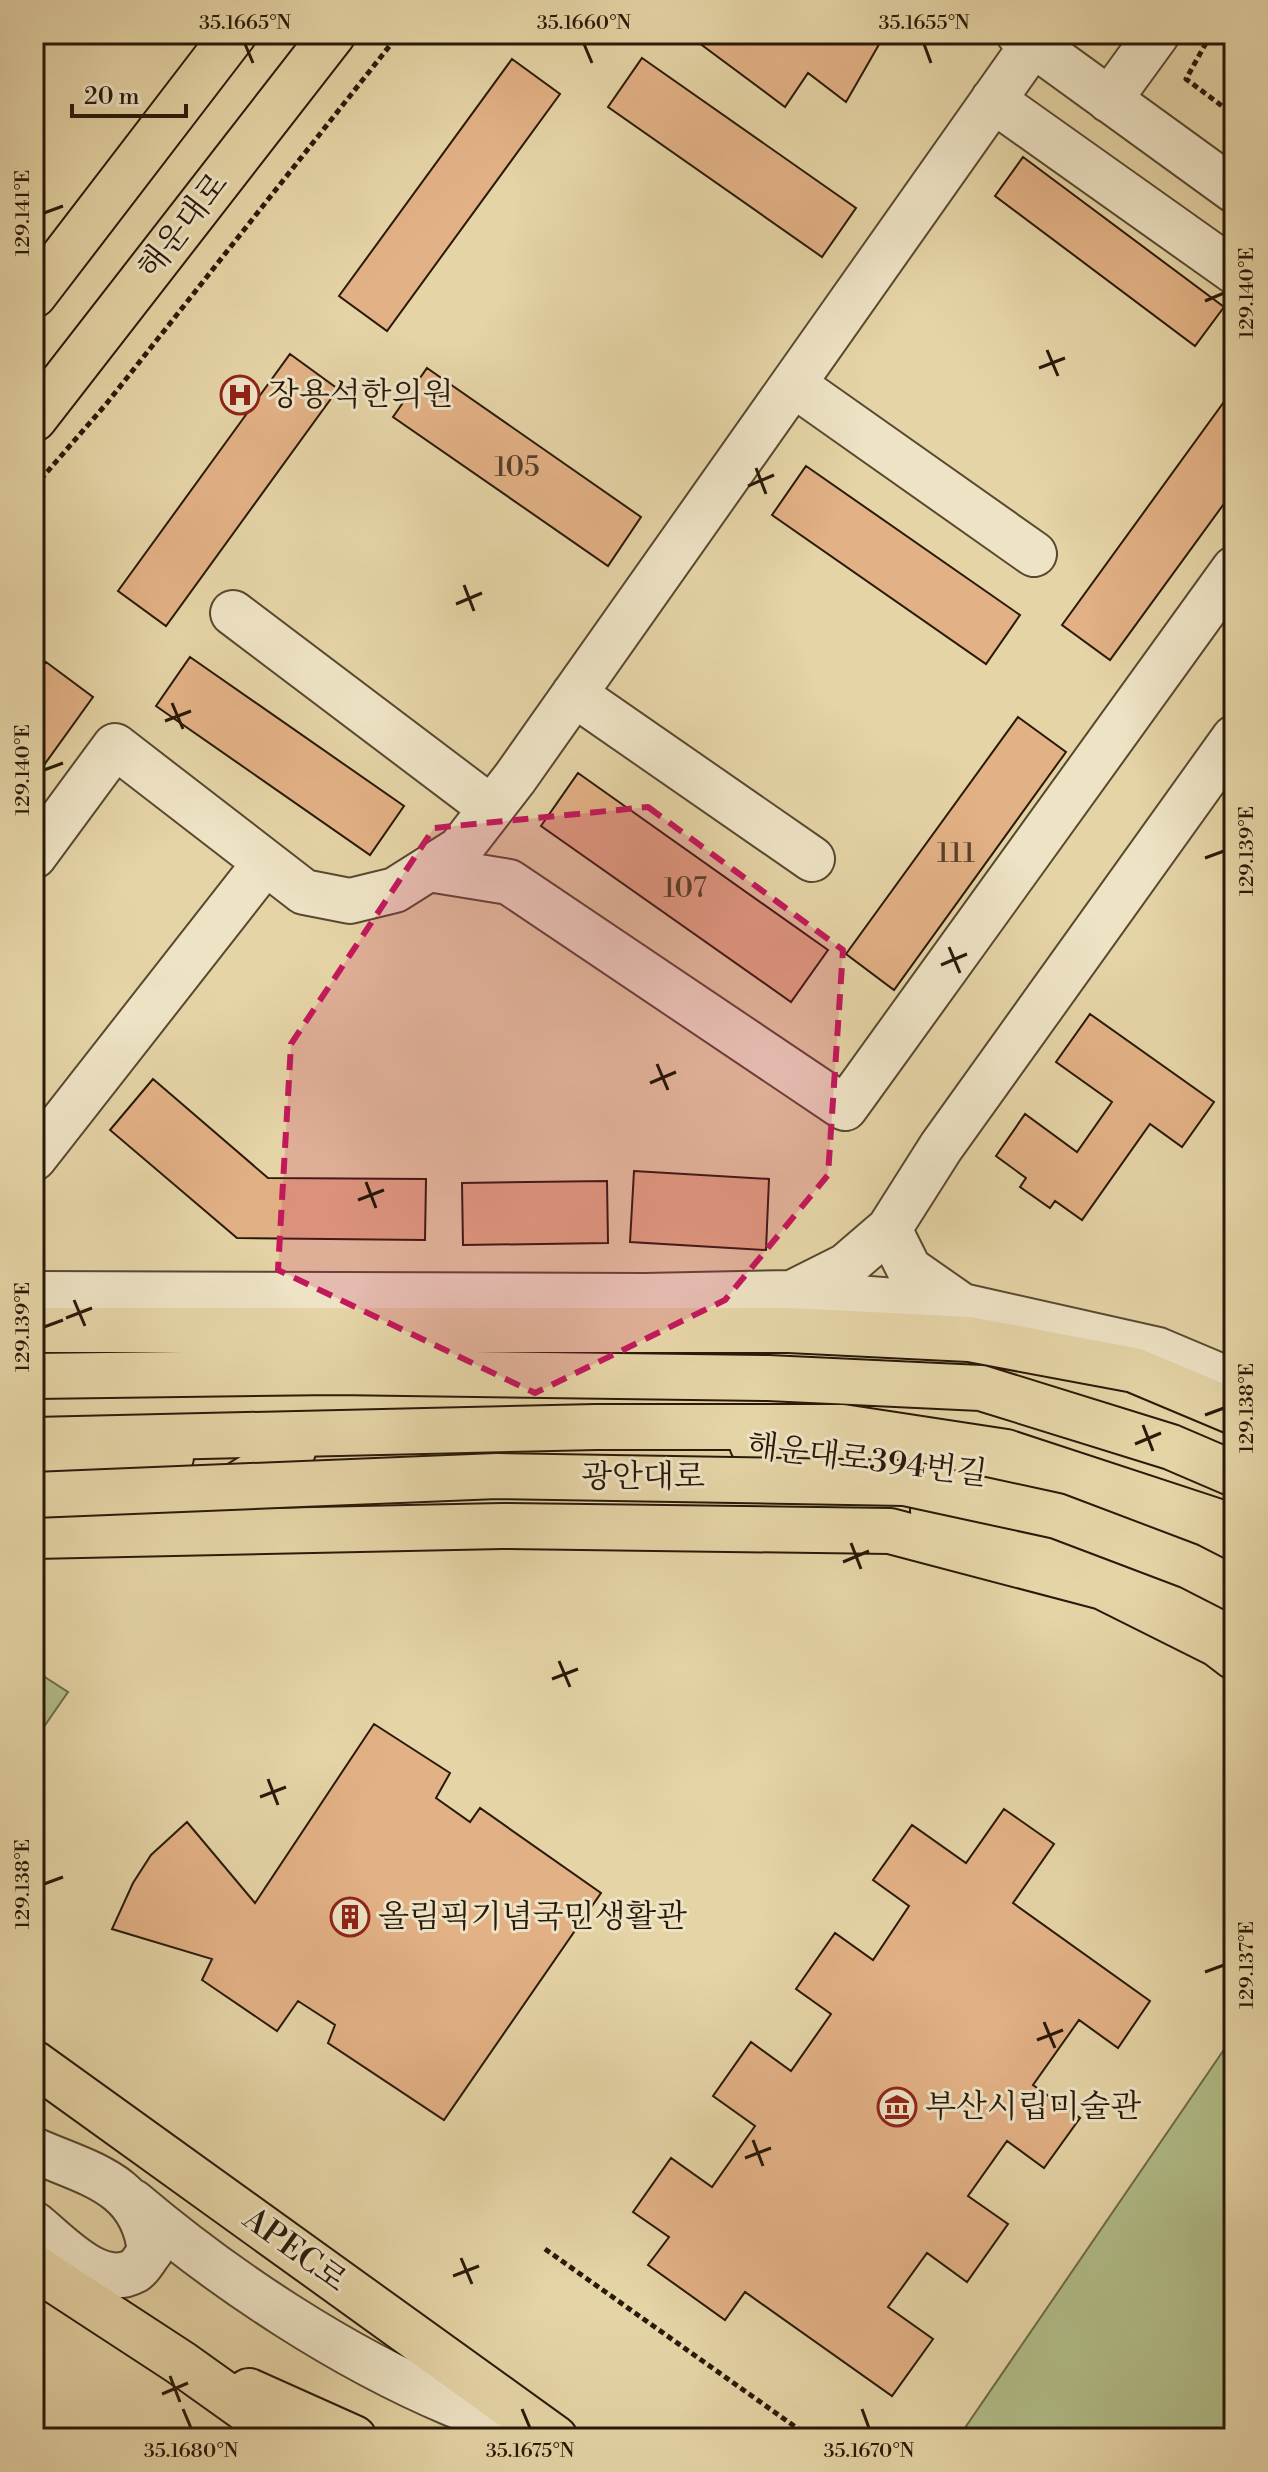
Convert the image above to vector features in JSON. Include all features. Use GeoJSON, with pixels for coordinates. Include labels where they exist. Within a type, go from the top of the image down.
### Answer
{"type":"FeatureCollection","features":[{"type":"Feature","properties":{"kind":"main road"},"geometry":{"type":"LineString","coordinates":[[34,295],[234,34]]}},
{"type":"Feature","properties":{"kind":"main road","name":"해운대로"},"geometry":{"type":"LineString","coordinates":[[34,419],[333,34]]}},
{"type":"Feature","properties":{"kind":"main road"},"geometry":{"type":"LineString","coordinates":[[34,1330],[789,1330],[969,1339],[1134,1370],[1234,1412]]}},
{"type":"Feature","properties":{"kind":"main road"},"geometry":{"type":"LineString","coordinates":[[34,1376],[335,1372],[768,1378],[981,1388],[1171,1447],[1234,1474]]}},
{"type":"Feature","properties":{"kind":"main road","name":"광안대로"},"geometry":{"type":"LineString","coordinates":[[34,1440],[596,1427],[842,1427],[1006,1452],[1234,1527]]}},
{"type":"Feature","properties":{"kind":"main road","name":"해운대로394번길"},"geometry":{"type":"LineString","coordinates":[[34,1464],[293,1451],[773,1444],[989,1471],[1234,1558]]}},
{"type":"Feature","properties":{"kind":"main road"},"geometry":{"type":"LineString","coordinates":[[207,1504],[293,1451]]}},
{"type":"Feature","properties":{"kind":"main road","name":"광안대로"},"geometry":{"type":"LineString","coordinates":[[34,1495],[497,1476],[905,1483],[1057,1516],[1189,1566],[1234,1589]]}},
{"type":"Feature","properties":{"kind":"main road"},"geometry":{"type":"LineString","coordinates":[[34,1516],[207,1504],[374,1501],[913,1505],[1068,1544],[1220,1608],[1234,1618]]}},
{"type":"Feature","properties":{"kind":"main road"},"geometry":{"type":"LineString","coordinates":[[34,1536],[502,1526],[890,1531],[1103,1587],[1217,1644],[1234,1657]]}},
{"type":"Feature","properties":{"kind":"main road","name":"APEC로"},"geometry":{"type":"LineString","coordinates":[[34,2063],[555,2438]]}},
{"type":"Feature","properties":{"kind":"main road"},"geometry":{"type":"LineString","coordinates":[[34,2267],[181,2363],[286,2438]]}},
{"type":"Feature","properties":{"kind":"main road"},"geometry":{"type":"LineString","coordinates":[[181,2363],[354,2438]]}},
{"type":"Feature","properties":{"kind":"street"},"geometry":{"type":"LineString","coordinates":[[1109,100],[1157,34]]}},
{"type":"Feature","properties":{"kind":"street"},"geometry":{"type":"LineString","coordinates":[[34,856],[115,746],[304,892],[350,901],[395,890],[460,849],[574,694],[993,100],[1026,39],[1234,190]]}},
{"type":"Feature","properties":{"kind":"street"},"geometry":{"type":"LineString","coordinates":[[993,100],[1234,271]]}},
{"type":"Feature","properties":{"kind":"street"},"geometry":{"type":"LineString","coordinates":[[793,384],[1034,554]]}},
{"type":"Feature","properties":{"kind":"street"},"geometry":{"type":"LineString","coordinates":[[429,869],[509,882],[845,1108],[1234,569]]}},
{"type":"Feature","properties":{"kind":"street"},"geometry":{"type":"LineString","coordinates":[[233,613],[491,808]]}},
{"type":"Feature","properties":{"kind":"street"},"geometry":{"type":"LineString","coordinates":[[574,694],[812,859]]}},
{"type":"Feature","properties":{"kind":"street"},"geometry":{"type":"LineString","coordinates":[[792,1293],[846,1266],[889,1229],[941,1147],[1234,738]]}},
{"type":"Feature","properties":{"kind":"street"},"geometry":{"type":"LineString","coordinates":[[34,1158],[265,863]]}},
{"type":"Feature","properties":{"kind":"street"},"geometry":{"type":"LineString","coordinates":[[889,1229],[909,1269],[962,1306]]}},
{"type":"Feature","properties":{"kind":"street"},"geometry":{"type":"LineString","coordinates":[[34,1294],[645,1296],[792,1293],[962,1306],[1158,1350],[1234,1382]]}},
{"type":"Feature","properties":{"kind":"street"},"geometry":{"type":"LineString","coordinates":[[34,2150],[96,2176],[220,2270],[311,2329],[451,2403],[547,2438]]}},
{"type":"Feature","properties":{"kind":"street"},"geometry":{"type":"LineString","coordinates":[[34,2224],[88,2267],[113,2277],[135,2271],[150,2252],[148,2227],[133,2202]]}},
{"type":"Feature","properties":{"kind":"path"},"geometry":{"type":"LineString","coordinates":[[34,487],[107,403],[399,34]]}},
{"type":"Feature","properties":{"kind":"path"},"geometry":{"type":"LineString","coordinates":[[1211,34],[1186,79],[1234,115]]}},
{"type":"Feature","properties":{"kind":"path"},"geometry":{"type":"LineString","coordinates":[[545,2249],[811,2438]]}},
{"type":"Feature","properties":{"kind":"highlighted area"},"geometry":{"type":"Polygon","coordinates":[[[648,807],[843,950],[828,1175],[725,1300],[535,1393],[278,1270],[291,1044],[434,828],[648,807]]]}},
{"type":"Feature","properties":{"kind":"green space"},"geometry":{"type":"Polygon","coordinates":[[[34,1670],[68,1692],[34,1741],[34,1670]]]}},
{"type":"Feature","properties":{"kind":"green space"},"geometry":{"type":"Polygon","coordinates":[[[1234,2035],[1234,2438],[958,2438],[1234,2035]]]}},
{"type":"Feature","properties":{"kind":"building"},"geometry":{"type":"Polygon","coordinates":[[[687,34],[885,34],[846,102],[808,73],[785,107],[687,34]]]}},
{"type":"Feature","properties":{"kind":"building"},"geometry":{"type":"Polygon","coordinates":[[[642,58],[856,208],[822,257],[608,107],[642,58]]]}},
{"type":"Feature","properties":{"kind":"building"},"geometry":{"type":"Polygon","coordinates":[[[512,59],[560,94],[387,331],[339,296],[512,59]]]}},
{"type":"Feature","properties":{"kind":"building"},"geometry":{"type":"Polygon","coordinates":[[[1023,157],[1224,307],[1195,346],[995,196],[1023,157]]]}},
{"type":"Feature","properties":{"kind":"building"},"geometry":{"type":"Polygon","coordinates":[[[290,354],[338,389],[166,626],[118,591],[290,354]]]}},
{"type":"Feature","properties":{"kind":"building"},"geometry":{"type":"Polygon","coordinates":[[[427,368],[641,517],[608,566],[393,417],[427,368]]]}},
{"type":"Feature","properties":{"kind":"building"},"geometry":{"type":"Polygon","coordinates":[[[1234,388],[1234,490],[1110,660],[1062,625],[1234,388]]]}},
{"type":"Feature","properties":{"kind":"building"},"geometry":{"type":"Polygon","coordinates":[[[806,466],[1020,615],[986,664],[772,515],[806,466]]]}},
{"type":"Feature","properties":{"kind":"building"},"geometry":{"type":"Polygon","coordinates":[[[190,657],[404,806],[370,855],[156,706],[190,657]]]}},
{"type":"Feature","properties":{"kind":"building"},"geometry":{"type":"Polygon","coordinates":[[[46,662],[93,697],[34,779],[34,677],[46,662]]]}},
{"type":"Feature","properties":{"kind":"building"},"geometry":{"type":"Polygon","coordinates":[[[1018,717],[1066,752],[894,990],[846,954],[1018,717]]]}},
{"type":"Feature","properties":{"kind":"building"},"geometry":{"type":"Polygon","coordinates":[[[578,773],[828,950],[791,1002],[541,826],[578,773]]]}},
{"type":"Feature","properties":{"kind":"building"},"geometry":{"type":"Polygon","coordinates":[[[1090,1014],[1214,1102],[1182,1147],[1150,1124],[1082,1220],[1055,1201],[1050,1208],[1020,1187],[1026,1178],[996,1156],[1025,1114],[1077,1152],[1112,1102],[1056,1062],[1090,1014]]]}},
{"type":"Feature","properties":{"kind":"building"},"geometry":{"type":"Polygon","coordinates":[[[153,1079],[268,1178],[426,1179],[425,1240],[237,1238],[110,1130],[153,1079]]]}},
{"type":"Feature","properties":{"kind":"building"},"geometry":{"type":"Polygon","coordinates":[[[634,1171],[769,1179],[766,1250],[630,1242],[634,1171]]]}},
{"type":"Feature","properties":{"kind":"building"},"geometry":{"type":"Polygon","coordinates":[[[607,1181],[608,1243],[463,1245],[462,1183],[607,1181]]]}},
{"type":"Feature","properties":{"kind":"building","name":"올림픽기념국민생활관"},"geometry":{"type":"Polygon","coordinates":[[[374,1724],[450,1773],[436,1798],[470,1822],[480,1808],[601,1893],[444,2120],[328,2043],[335,2025],[298,2001],[277,2031],[202,1980],[212,1959],[112,1929],[133,1883],[151,1855],[187,1822],[255,1903],[374,1724]]]}},
{"type":"Feature","properties":{"kind":"building","name":"부산시립미술관"},"geometry":{"type":"Polygon","coordinates":[[[1004,1809],[1054,1844],[1013,1903],[1150,2001],[1118,2048],[1079,2020],[1033,2085],[1080,2118],[1044,2168],[1007,2141],[968,2196],[1008,2224],[967,2282],[927,2253],[888,2307],[933,2339],[892,2396],[745,2292],[725,2320],[648,2265],[669,2237],[633,2212],[671,2158],[712,2187],[755,2126],[713,2096],[751,2042],[791,2071],[831,2014],[796,1989],[835,1933],[873,1960],[909,1906],[873,1880],[912,1825],[966,1863],[1004,1809]]]}},
{"type":"Feature","properties":{"kind":"place","name":"장용석한의원"},"geometry":{"type":"Point","coordinates":[240,395]}},
{"type":"Feature","properties":{"kind":"place","name":"올림픽기념국민생활관"},"geometry":{"type":"Point","coordinates":[350,1917]}},
{"type":"Feature","properties":{"kind":"place","name":"부산시립미술관"},"geometry":{"type":"Point","coordinates":[897,2107]}}]}
